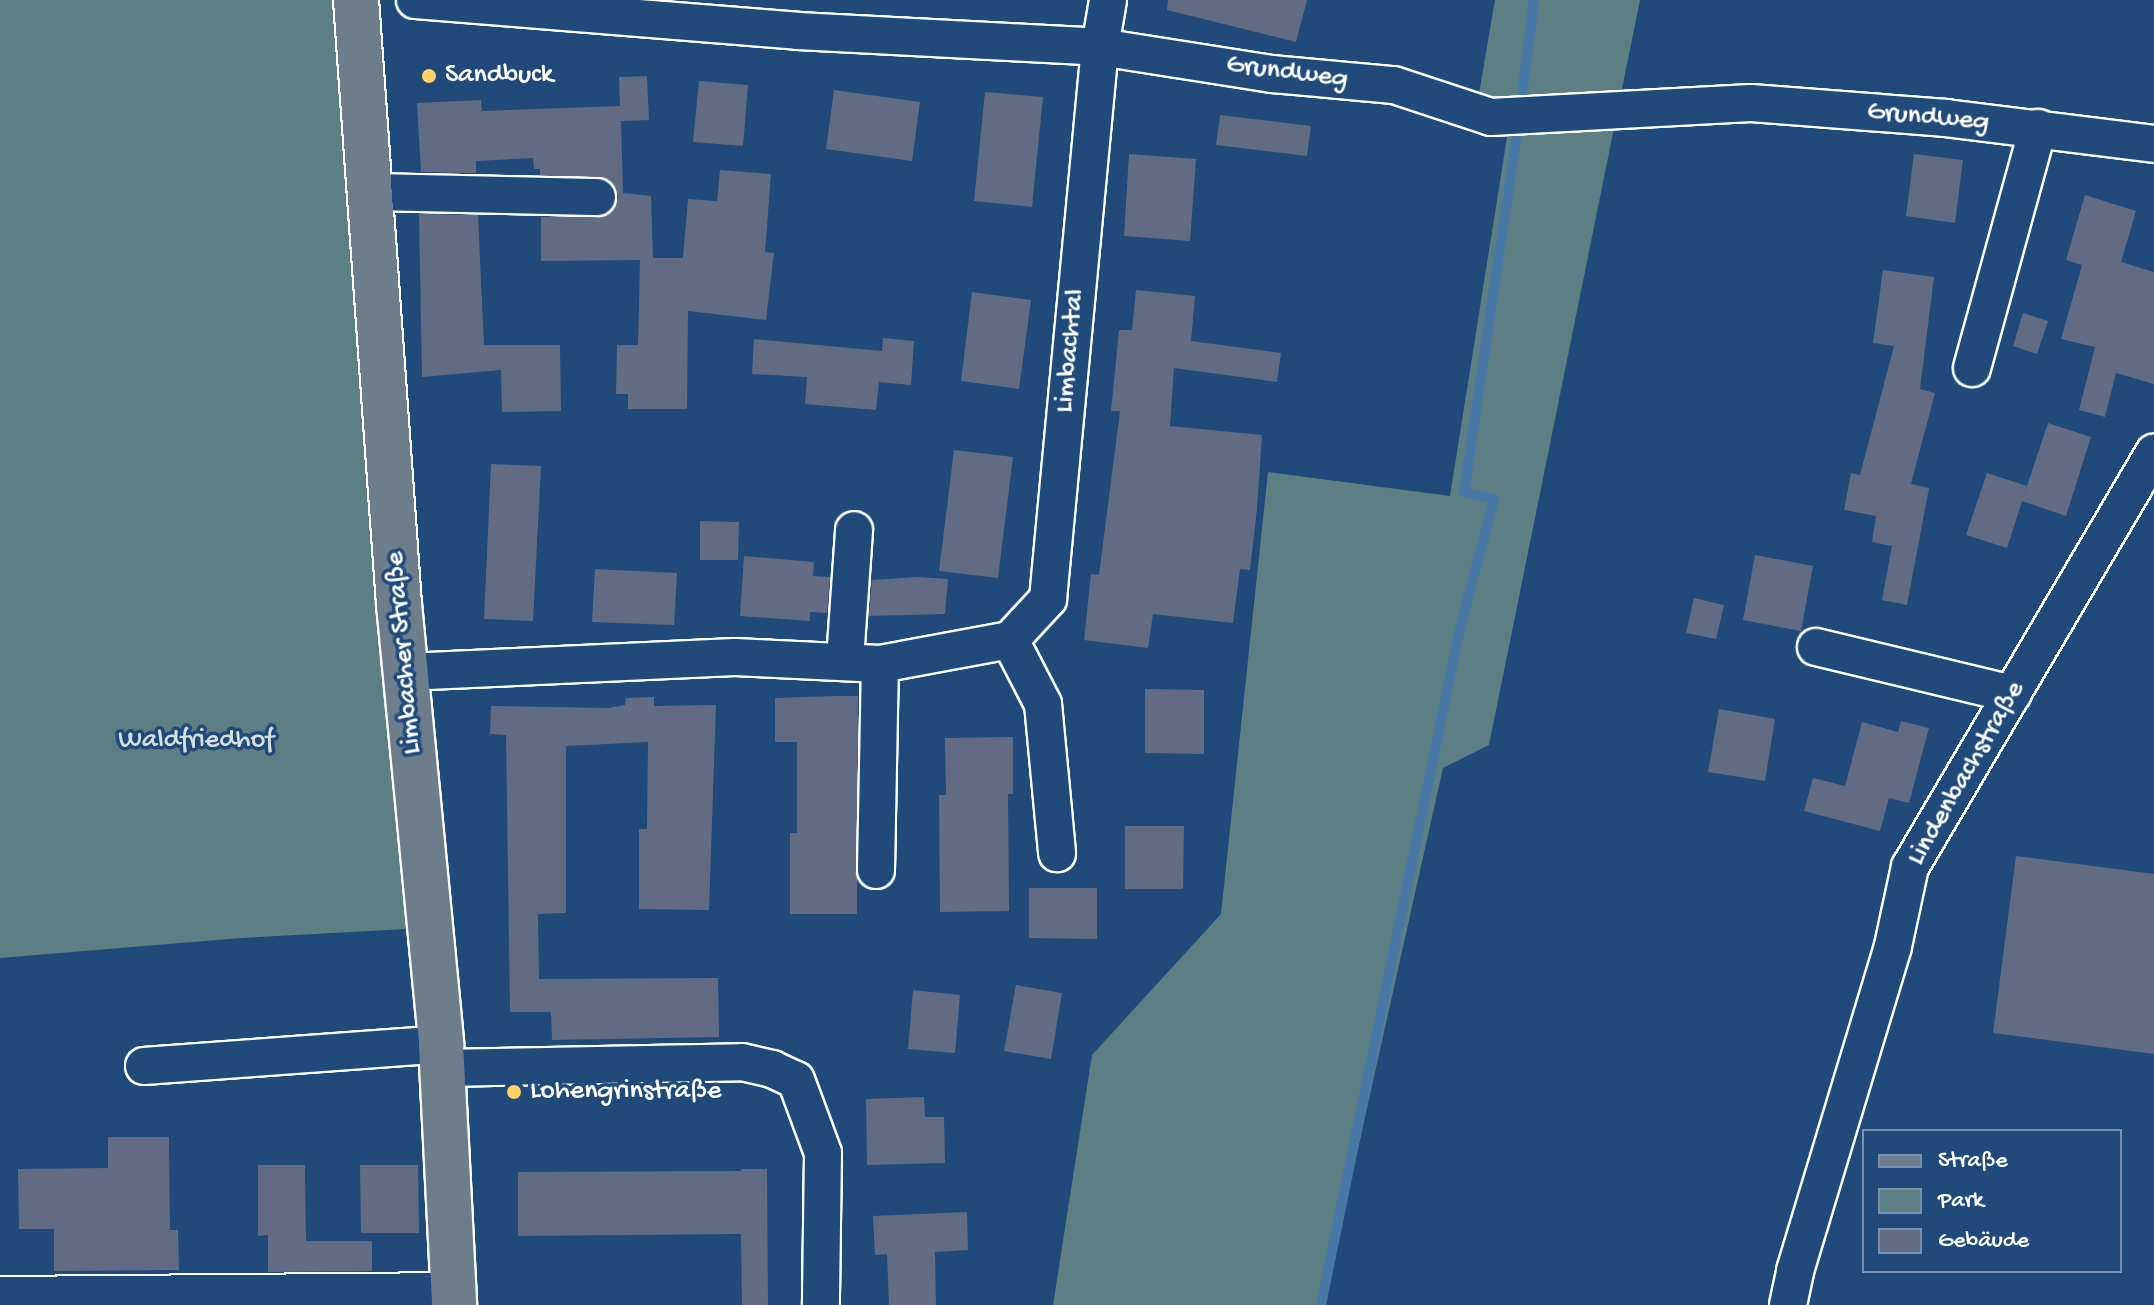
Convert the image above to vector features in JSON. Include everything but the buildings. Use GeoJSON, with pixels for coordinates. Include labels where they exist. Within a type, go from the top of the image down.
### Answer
{"type":"FeatureCollection","features":[{"type":"Feature","properties":{"kind":"main road","name":"Limbacher Straße"},"geometry":{"type":"LineString","coordinates":[[356,0],[406,672],[442,1056],[454,1298]]}},
{"type":"Feature","properties":{"kind":"street","name":"Grundweg"},"geometry":{"type":"LineString","coordinates":[[415,0],[824,16],[1100,47],[1272,74],[1394,85],[1491,117],[1751,103],[2038,128],[2154,144]]}},
{"type":"Feature","properties":{"kind":"street","name":"Limbachtal"},"geometry":{"type":"LineString","coordinates":[[1010,640],[1048,599],[1100,47],[1108,0]]}},
{"type":"Feature","properties":{"kind":"street"},"geometry":{"type":"LineString","coordinates":[[1972,368],[2038,128]]}},
{"type":"Feature","properties":{"kind":"street"},"geometry":{"type":"LineString","coordinates":[[370,192],[597,197]]}},
{"type":"Feature","properties":{"kind":"street","name":"Lindenbachstraße"},"geometry":{"type":"LineString","coordinates":[[1788,1305],[1795,1271],[1893,946],[1910,867],[2154,453]]}},
{"type":"Feature","properties":{"kind":"street"},"geometry":{"type":"LineString","coordinates":[[854,530],[876,870]]}},
{"type":"Feature","properties":{"kind":"street"},"geometry":{"type":"LineString","coordinates":[[406,672],[735,657],[862,662],[1010,640],[1043,704],[1057,853]]}},
{"type":"Feature","properties":{"kind":"street"},"geometry":{"type":"LineString","coordinates":[[1816,647],[2012,694]]}},
{"type":"Feature","properties":{"kind":"street"},"geometry":{"type":"LineString","coordinates":[[144,1066],[442,1056],[742,1062],[796,1080],[823,1153],[821,1305]]}},
{"type":"Feature","properties":{"kind":"street"},"geometry":{"type":"LineString","coordinates":[[0,1295],[215,1299],[454,1298]]}},
{"type":"Feature","properties":{"kind":"green space","name":"Waldfriedhof"},"geometry":{"type":"Polygon","coordinates":[[[0,0],[336,0],[406,929],[241,938],[0,958],[0,0]]]}},
{"type":"Feature","properties":{"kind":"green space"},"geometry":{"type":"Polygon","coordinates":[[[1495,0],[1640,0],[1489,745],[1443,768],[1323,1305],[1053,1305],[1092,1055],[1221,914],[1268,472],[1450,496],[1508,131],[1474,123],[1495,0]]]}},
{"type":"Feature","properties":{"kind":"waterway"},"geometry":{"type":"LineString","coordinates":[[1521,103],[1534,0]]}},
{"type":"Feature","properties":{"kind":"waterway"},"geometry":{"type":"LineString","coordinates":[[1321,1305],[1460,628],[1494,499],[1464,492],[1518,125]]}},
{"type":"Feature","properties":{"kind":"place","name":"Sandbuck"},"geometry":{"type":"Point","coordinates":[429,76]}},
{"type":"Feature","properties":{"kind":"place","name":"Lohengrinstraße"},"geometry":{"type":"Point","coordinates":[514,1092]}}]}
